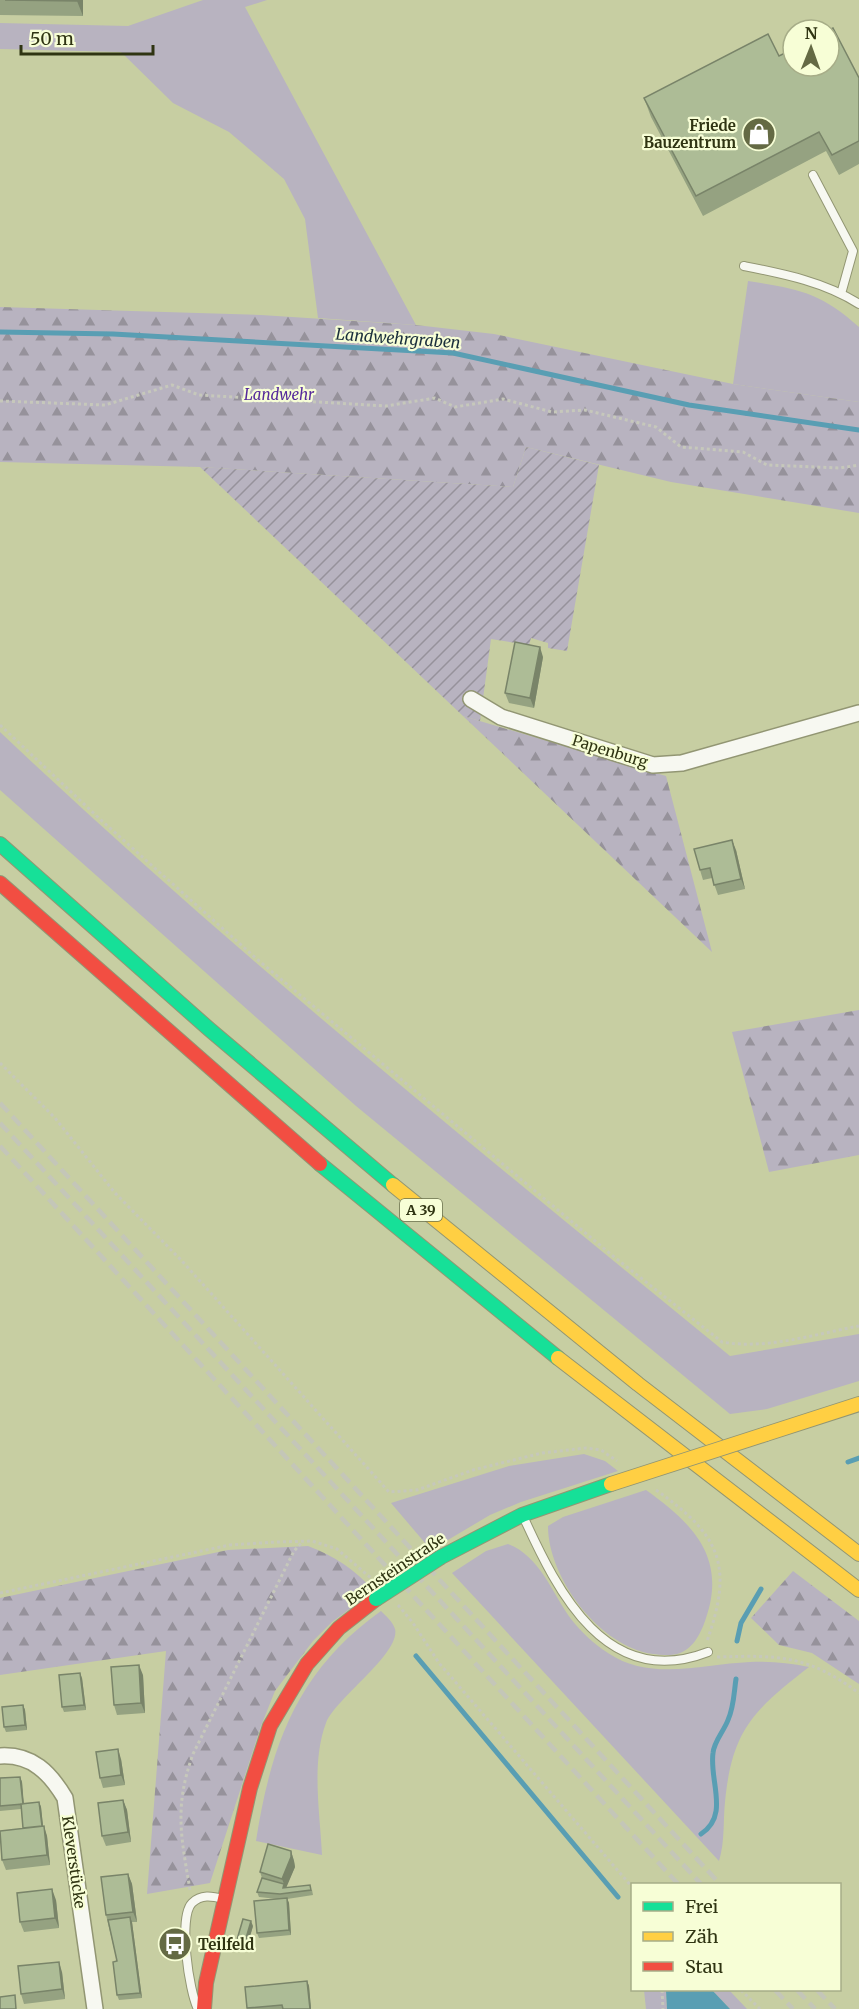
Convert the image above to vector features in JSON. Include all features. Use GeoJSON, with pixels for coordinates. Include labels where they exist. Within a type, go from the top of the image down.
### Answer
{"type":"FeatureCollection","features":[{"type":"Feature","properties":{"kind":"main road","name":"A 39"},"geometry":{"type":"LineString","coordinates":[[0,844],[331,1136],[534,1304],[859,1554]]}},
{"type":"Feature","properties":{"kind":"main road","name":"A 39"},"geometry":{"type":"LineString","coordinates":[[0,883],[174,1038],[519,1328],[693,1466],[859,1590]]}},
{"type":"Feature","properties":{"kind":"main road","name":"Bernsteinstraße"},"geometry":{"type":"LineString","coordinates":[[204,2009],[206,1983],[250,1788],[270,1726],[294,1681],[339,1628],[378,1592],[522,1515],[859,1404]]}},
{"type":"Feature","properties":{"kind":"street","name":"Papenburg"},"geometry":{"type":"LineString","coordinates":[[471,699],[501,717],[653,765],[682,763],[859,713]]}},
{"type":"Feature","properties":{"kind":"street","name":"Kleverstücke"},"geometry":{"type":"LineString","coordinates":[[0,1756],[33,1762],[52,1776],[65,1798],[95,2009]]}},
{"type":"Feature","properties":{"kind":"lane"},"geometry":{"type":"LineString","coordinates":[[813,175],[853,251],[841,294]]}},
{"type":"Feature","properties":{"kind":"lane"},"geometry":{"type":"LineString","coordinates":[[744,266],[795,276],[841,294],[859,304]]}},
{"type":"Feature","properties":{"kind":"lane"},"geometry":{"type":"LineString","coordinates":[[522,1515],[570,1604],[588,1626],[606,1642],[634,1656],[662,1663],[685,1660],[708,1652]]}},
{"type":"Feature","properties":{"kind":"lane"},"geometry":{"type":"LineString","coordinates":[[198,2009],[193,2000],[186,1942],[186,1915],[193,1902],[201,1897],[213,1896],[225,1900]]}},
{"type":"Feature","properties":{"kind":"path"},"geometry":{"type":"LineString","coordinates":[[0,401],[105,405],[172,385],[199,395],[386,406],[435,398],[455,407],[503,399],[552,412],[585,410],[656,427],[681,447],[743,452],[767,465],[840,468],[859,465]]}},
{"type":"Feature","properties":{"kind":"path"},"geometry":{"type":"LineString","coordinates":[[0,725],[102,821],[258,960],[604,1248],[722,1342],[742,1345],[762,1343],[859,1326]]}},
{"type":"Feature","properties":{"kind":"path"},"geometry":{"type":"LineString","coordinates":[[0,1063],[61,1124],[115,1193],[182,1261],[389,1492],[417,1490],[483,1467],[542,1453],[586,1448],[601,1450],[624,1467]]}},
{"type":"Feature","properties":{"kind":"path"},"geometry":{"type":"LineString","coordinates":[[650,1485],[685,1510],[697,1523],[716,1553],[721,1587],[707,1643],[708,1652],[715,1657],[763,1655],[794,1659],[837,1677],[859,1693]]}},
{"type":"Feature","properties":{"kind":"path"},"geometry":{"type":"LineString","coordinates":[[0,1593],[230,1545],[303,1541],[337,1549],[378,1592]]}},
{"type":"Feature","properties":{"kind":"path"},"geometry":{"type":"LineString","coordinates":[[193,1902],[179,1827],[184,1778],[193,1754],[294,1551],[303,1541]]}},
{"type":"Feature","properties":{"kind":"path"},"geometry":{"type":"LineString","coordinates":[[394,1602],[413,1623],[439,1663],[631,1885]]}},
{"type":"Feature","properties":{"kind":"path"},"geometry":{"type":"LineString","coordinates":[[662,1991],[663,2009]]}},
{"type":"Feature","properties":{"kind":"path"},"geometry":{"type":"LineString","coordinates":[[743,1991],[760,2009]]}},
{"type":"Feature","properties":{"kind":"green space"},"geometry":{"type":"Polygon","coordinates":[[[203,0],[267,0],[245,7],[416,325],[318,318],[305,219],[284,179],[229,132],[173,103],[121,52],[0,49],[0,23],[128,26],[203,0]]]}},
{"type":"Feature","properties":{"kind":"green space"},"geometry":{"type":"Polygon","coordinates":[[[748,281],[808,294],[832,306],[859,327],[859,402],[733,384],[748,281]]]}},
{"type":"Feature","properties":{"kind":"green space","name":"Landwehr"},"geometry":{"type":"Polygon","coordinates":[[[0,307],[261,315],[416,325],[494,334],[733,384],[859,402],[859,513],[671,482],[526,447],[513,487],[200,467],[0,462],[0,307]]]}},
{"type":"Feature","properties":{"kind":"green space"},"geometry":{"type":"Polygon","coordinates":[[[526,447],[599,465],[567,651],[548,648],[548,643],[531,638],[529,645],[491,639],[480,721],[463,716],[200,467],[513,487],[526,447]]]}},
{"type":"Feature","properties":{"kind":"green space"},"geometry":{"type":"Polygon","coordinates":[[[463,716],[666,776],[712,952],[463,716]]]}},
{"type":"Feature","properties":{"kind":"green space"},"geometry":{"type":"Polygon","coordinates":[[[0,732],[177,894],[359,1051],[730,1356],[859,1334],[859,1381],[767,1409],[730,1414],[356,1106],[0,790],[0,732]]]}},
{"type":"Feature","properties":{"kind":"green space"},"geometry":{"type":"Polygon","coordinates":[[[859,1010],[859,1155],[769,1172],[732,1032],[859,1010]]]}},
{"type":"Feature","properties":{"kind":"green space"},"geometry":{"type":"Polygon","coordinates":[[[584,1454],[605,1461],[618,1471],[521,1502],[490,1515],[431,1550],[391,1503],[509,1466],[584,1454]]]}},
{"type":"Feature","properties":{"kind":"green space"},"geometry":{"type":"Polygon","coordinates":[[[646,1490],[678,1515],[691,1529],[708,1559],[712,1577],[711,1596],[700,1633],[685,1651],[674,1655],[653,1654],[633,1649],[596,1624],[567,1588],[550,1546],[548,1526],[563,1517],[646,1490]]]}},
{"type":"Feature","properties":{"kind":"green space"},"geometry":{"type":"Polygon","coordinates":[[[508,1544],[529,1557],[537,1566],[571,1619],[583,1633],[608,1653],[625,1662],[659,1669],[758,1662],[809,1667],[760,1709],[740,1739],[728,1777],[719,1861],[452,1573],[486,1551],[508,1544]]]}},
{"type":"Feature","properties":{"kind":"green space"},"geometry":{"type":"Polygon","coordinates":[[[308,1546],[344,1564],[374,1591],[332,1622],[313,1641],[275,1691],[261,1726],[210,1883],[147,1894],[166,1651],[0,1675],[0,1598],[228,1550],[308,1546]]]}},
{"type":"Feature","properties":{"kind":"green space"},"geometry":{"type":"Polygon","coordinates":[[[793,1571],[859,1621],[859,1684],[812,1653],[779,1645],[751,1618],[793,1571]]]}},
{"type":"Feature","properties":{"kind":"green space"},"geometry":{"type":"Polygon","coordinates":[[[381,1611],[394,1626],[394,1639],[378,1663],[332,1713],[321,1738],[318,1788],[322,1855],[256,1841],[270,1772],[293,1712],[309,1684],[329,1658],[352,1634],[381,1611]]]}},
{"type":"Feature","properties":{"kind":"green space"},"geometry":{"type":"Polygon","coordinates":[[[644,1991],[666,1991],[667,2009],[646,2009],[644,1991]]]}},
{"type":"Feature","properties":{"kind":"green space"},"geometry":{"type":"Polygon","coordinates":[[[713,1991],[730,1991],[747,2009],[730,2009],[713,1991]]]}},
{"type":"Feature","properties":{"kind":"water"},"geometry":{"type":"Polygon","coordinates":[[[666,1991],[713,1991],[730,2009],[667,2009],[666,1991]]]}},
{"type":"Feature","properties":{"kind":"building"},"geometry":{"type":"Polygon","coordinates":[[[5,0],[77,0],[77,1],[5,0]]]}},
{"type":"Feature","properties":{"kind":"building","name":"Friede Bauzentrum"},"geometry":{"type":"Polygon","coordinates":[[[768,34],[779,56],[781,55],[781,78],[841,78],[841,43],[859,78],[859,141],[832,155],[819,132],[696,196],[644,98],[768,34]]]}},
{"type":"Feature","properties":{"kind":"building"},"geometry":{"type":"Polygon","coordinates":[[[515,642],[540,647],[530,698],[505,693],[515,642]]]}},
{"type":"Feature","properties":{"kind":"building"},"geometry":{"type":"Polygon","coordinates":[[[732,840],[741,879],[714,885],[710,868],[700,870],[694,849],[732,840]]]}},
{"type":"Feature","properties":{"kind":"building"},"geometry":{"type":"Polygon","coordinates":[[[139,1665],[141,1703],[114,1705],[111,1667],[139,1665]]]}},
{"type":"Feature","properties":{"kind":"building"},"geometry":{"type":"Polygon","coordinates":[[[80,1673],[84,1705],[62,1707],[59,1675],[80,1673]]]}},
{"type":"Feature","properties":{"kind":"building"},"geometry":{"type":"Polygon","coordinates":[[[23,1705],[25,1725],[4,1727],[2,1707],[23,1705]]]}},
{"type":"Feature","properties":{"kind":"building"},"geometry":{"type":"Polygon","coordinates":[[[118,1749],[121,1775],[100,1778],[96,1752],[118,1749]]]}},
{"type":"Feature","properties":{"kind":"building"},"geometry":{"type":"Polygon","coordinates":[[[20,1777],[23,1804],[0,1806],[0,1778],[20,1777]]]}},
{"type":"Feature","properties":{"kind":"building"},"geometry":{"type":"Polygon","coordinates":[[[123,1800],[128,1832],[102,1836],[98,1803],[123,1800]]]}},
{"type":"Feature","properties":{"kind":"building"},"geometry":{"type":"Polygon","coordinates":[[[39,1802],[42,1826],[23,1828],[21,1804],[39,1802]]]}},
{"type":"Feature","properties":{"kind":"building"},"geometry":{"type":"Polygon","coordinates":[[[44,1826],[47,1855],[2,1860],[0,1831],[44,1826]]]}},
{"type":"Feature","properties":{"kind":"building"},"geometry":{"type":"Polygon","coordinates":[[[268,1844],[291,1851],[291,1857],[282,1879],[260,1872],[268,1844]]]}},
{"type":"Feature","properties":{"kind":"building"},"geometry":{"type":"Polygon","coordinates":[[[128,1874],[133,1912],[106,1915],[101,1877],[128,1874]]]}},
{"type":"Feature","properties":{"kind":"building"},"geometry":{"type":"Polygon","coordinates":[[[262,1878],[284,1884],[283,1888],[310,1885],[311,1890],[280,1894],[257,1892],[262,1878]]]}},
{"type":"Feature","properties":{"kind":"building"},"geometry":{"type":"Polygon","coordinates":[[[52,1889],[55,1918],[20,1922],[17,1893],[52,1889]]]}},
{"type":"Feature","properties":{"kind":"building"},"geometry":{"type":"Polygon","coordinates":[[[287,1898],[289,1930],[257,1933],[254,1901],[287,1898]]]}},
{"type":"Feature","properties":{"kind":"building"},"geometry":{"type":"Polygon","coordinates":[[[130,1917],[140,1993],[117,1995],[113,1962],[117,1961],[108,1920],[130,1917]]]}},
{"type":"Feature","properties":{"kind":"building"},"geometry":{"type":"Polygon","coordinates":[[[243,1919],[251,1921],[244,1945],[236,1943],[243,1919]]]}},
{"type":"Feature","properties":{"kind":"building"},"geometry":{"type":"Polygon","coordinates":[[[59,1962],[62,1989],[21,1994],[18,1966],[59,1962]]]}},
{"type":"Feature","properties":{"kind":"building"},"geometry":{"type":"Polygon","coordinates":[[[307,1981],[310,2009],[283,2009],[282,2005],[247,2008],[245,1987],[307,1981]]]}},
{"type":"Feature","properties":{"kind":"building"},"geometry":{"type":"Polygon","coordinates":[[[15,1995],[16,2009],[0,2009],[0,1997],[15,1995]]]}},
{"type":"Feature","properties":{"kind":"waterway","name":"Landwehrgraben"},"geometry":{"type":"LineString","coordinates":[[0,332],[113,334],[453,353],[689,405],[859,430]]}},
{"type":"Feature","properties":{"kind":"waterway"},"geometry":{"type":"LineString","coordinates":[[848,1462],[859,1458]]}},
{"type":"Feature","properties":{"kind":"waterway"},"geometry":{"type":"LineString","coordinates":[[737,1641],[741,1623],[761,1589]]}},
{"type":"Feature","properties":{"kind":"waterway"},"geometry":{"type":"LineString","coordinates":[[416,1656],[618,1897]]}},
{"type":"Feature","properties":{"kind":"waterway"},"geometry":{"type":"LineString","coordinates":[[701,1834],[710,1826],[715,1817],[713,1753],[715,1744],[730,1715],[736,1679]]}},
{"type":"Feature","properties":{"kind":"railway"},"geometry":{"type":"LineString","coordinates":[[0,1103],[719,1883]]}},
{"type":"Feature","properties":{"kind":"railway"},"geometry":{"type":"LineString","coordinates":[[0,1123],[700,1883]]}},
{"type":"Feature","properties":{"kind":"railway"},"geometry":{"type":"LineString","coordinates":[[0,1146],[677,1883]]}},
{"type":"Feature","properties":{"kind":"railway"},"geometry":{"type":"LineString","coordinates":[[776,1991],[793,2009]]}},
{"type":"Feature","properties":{"kind":"railway"},"geometry":{"type":"LineString","coordinates":[[798,1991],[815,2009]]}},
{"type":"Feature","properties":{"kind":"railway"},"geometry":{"type":"LineString","coordinates":[[818,1991],[835,2009]]}},
{"type":"Feature","properties":{"kind":"traffic: fast"},"geometry":{"type":"LineString","coordinates":[[0,844],[209,1029],[393,1185]]}},
{"type":"Feature","properties":{"kind":"traffic: fast"},"geometry":{"type":"LineString","coordinates":[[320,1164],[558,1358]]}},
{"type":"Feature","properties":{"kind":"traffic: fast"},"geometry":{"type":"LineString","coordinates":[[441,1557],[522,1515],[611,1484]]}},
{"type":"Feature","properties":{"kind":"traffic: fast"},"geometry":{"type":"LineString","coordinates":[[376,1599],[441,1557]]}},
{"type":"Feature","properties":{"kind":"traffic: slow"},"geometry":{"type":"LineString","coordinates":[[393,1185],[638,1384],[859,1554]]}},
{"type":"Feature","properties":{"kind":"traffic: slow"},"geometry":{"type":"LineString","coordinates":[[558,1358],[859,1590]]}},
{"type":"Feature","properties":{"kind":"traffic: slow"},"geometry":{"type":"LineString","coordinates":[[766,1434],[859,1404]]}},
{"type":"Feature","properties":{"kind":"traffic: slow"},"geometry":{"type":"LineString","coordinates":[[611,1484],[766,1434]]}},
{"type":"Feature","properties":{"kind":"traffic: jam"},"geometry":{"type":"LineString","coordinates":[[0,883],[320,1164]]}},
{"type":"Feature","properties":{"kind":"traffic: jam"},"geometry":{"type":"LineString","coordinates":[[204,2009],[206,1983],[250,1788],[270,1726],[307,1664],[339,1628],[376,1599]]}},
{"type":"Feature","properties":{"kind":"place","name":"Friede Bauzentrum"},"geometry":{"type":"Point","coordinates":[759,134]}},
{"type":"Feature","properties":{"kind":"place","name":"Teilfeld"},"geometry":{"type":"Point","coordinates":[175,1944]}}]}
